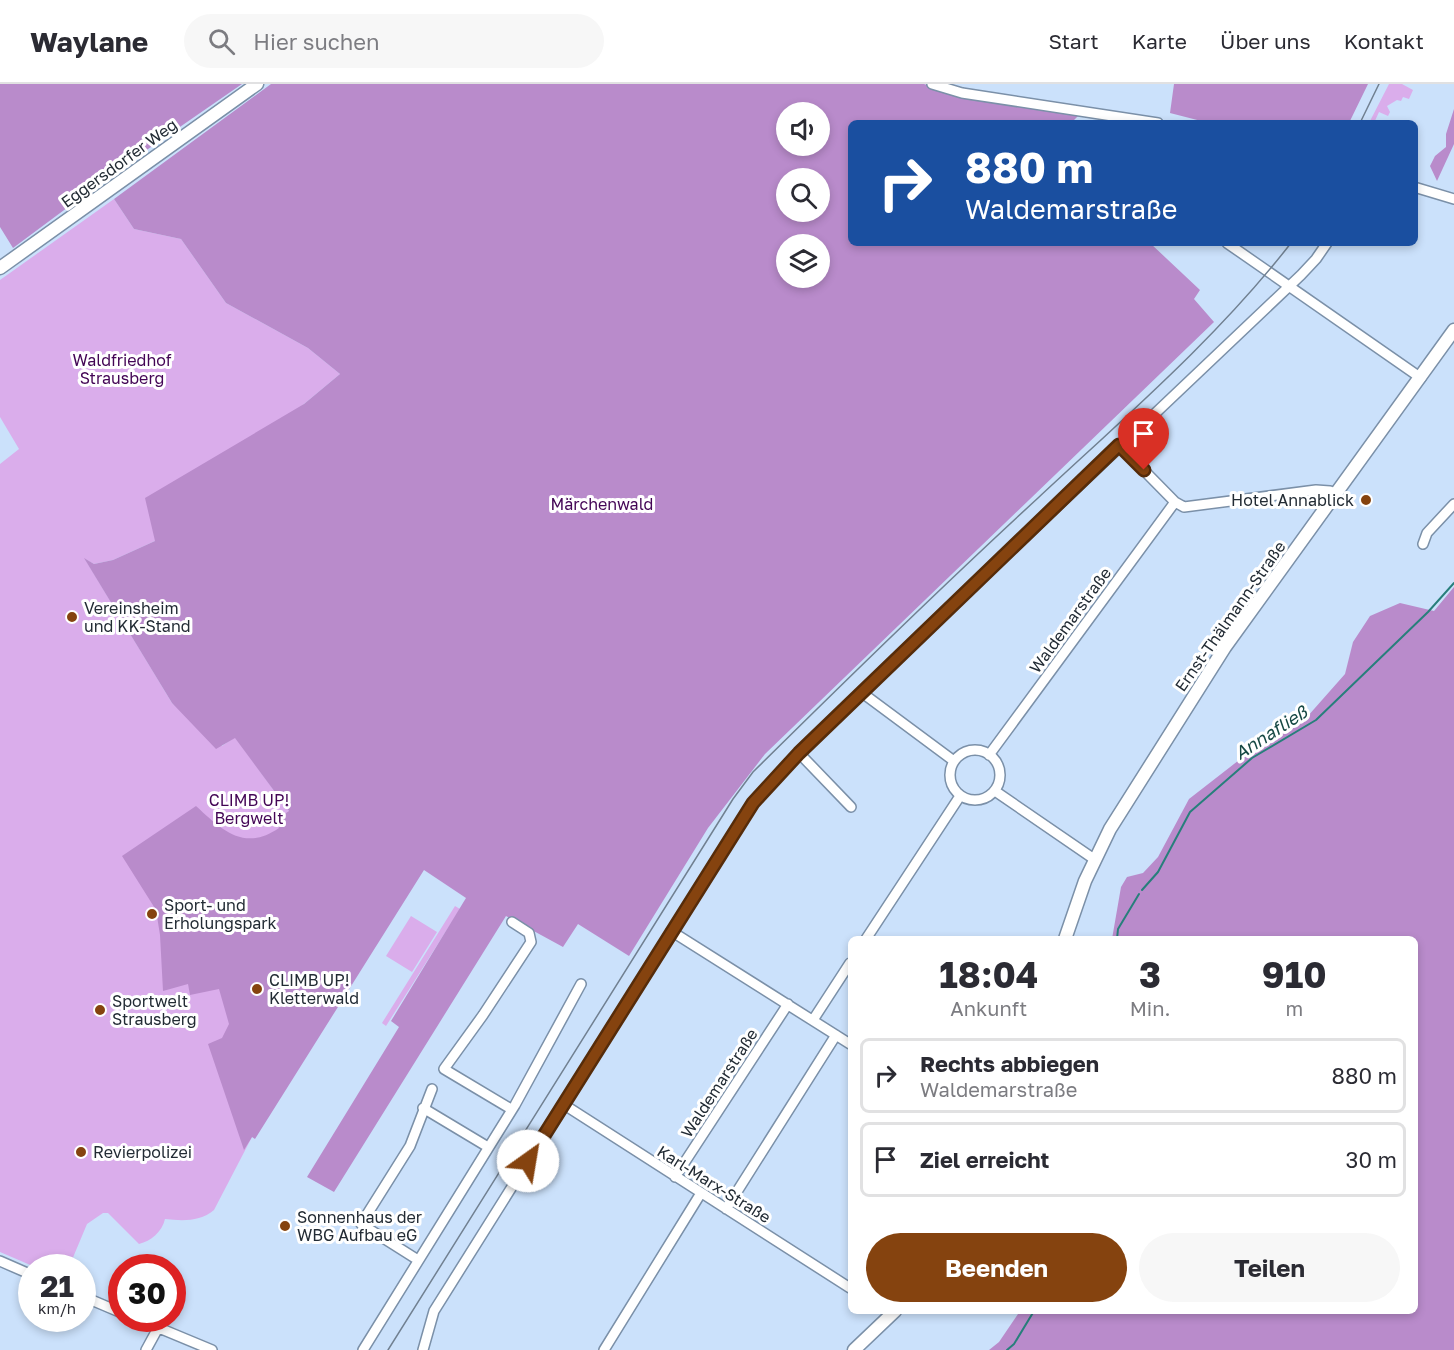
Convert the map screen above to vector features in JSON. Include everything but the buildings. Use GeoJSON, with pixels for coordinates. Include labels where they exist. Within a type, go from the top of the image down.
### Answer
{"type":"FeatureCollection","features":[{"type":"Feature","properties":{"kind":"main road","name":"Eggersdorfer Weg"},"geometry":{"type":"LineString","coordinates":[[0,268],[257,84]]}},
{"type":"Feature","properties":{"kind":"main road","name":"Ernst-Thälmann-Straße"},"geometry":{"type":"LineString","coordinates":[[1066,936],[1094,860],[1110,829],[1225,647],[1453,336]]}},
{"type":"Feature","properties":{"kind":"main road"},"geometry":{"type":"LineString","coordinates":[[854,1350],[889,1314]]}},
{"type":"Feature","properties":{"kind":"street"},"geometry":{"type":"LineString","coordinates":[[932,84],[962,93],[1138,120]]}},
{"type":"Feature","properties":{"kind":"street"},"geometry":{"type":"LineString","coordinates":[[1418,188],[1454,199]]}},
{"type":"Feature","properties":{"kind":"street"},"geometry":{"type":"LineString","coordinates":[[1231,246],[1421,378]]}},
{"type":"Feature","properties":{"kind":"street"},"geometry":{"type":"LineString","coordinates":[[423,1350],[432,1316],[747,812],[799,753],[861,692],[1289,285],[1316,259],[1325,246]]}},
{"type":"Feature","properties":{"kind":"street"},"geometry":{"type":"LineString","coordinates":[[1119,445],[1175,502],[1188,507],[1316,490],[1330,491],[1337,495]]}},
{"type":"Feature","properties":{"kind":"street","name":"Waldemarstraße"},"geometry":{"type":"LineString","coordinates":[[989,755],[1175,502]]}},
{"type":"Feature","properties":{"kind":"street"},"geometry":{"type":"LineString","coordinates":[[1423,544],[1427,533],[1454,504]]}},
{"type":"Feature","properties":{"kind":"street"},"geometry":{"type":"LineString","coordinates":[[861,692],[954,761]]}},
{"type":"Feature","properties":{"kind":"street"},"geometry":{"type":"LineString","coordinates":[[974,750],[989,755],[995,761],[1000,776],[994,791],[982,800],[967,800],[960,796],[950,782],[950,771],[954,761],[966,752],[974,750]]}},
{"type":"Feature","properties":{"kind":"street"},"geometry":{"type":"LineString","coordinates":[[799,753],[851,807]]}},
{"type":"Feature","properties":{"kind":"street"},"geometry":{"type":"LineString","coordinates":[[994,791],[1094,860]]}},
{"type":"Feature","properties":{"kind":"street"},"geometry":{"type":"LineString","coordinates":[[868,936],[960,796]]}},
{"type":"Feature","properties":{"kind":"street"},"geometry":{"type":"LineString","coordinates":[[511,1109],[444,1069],[531,942],[529,933],[512,922]]}},
{"type":"Feature","properties":{"kind":"street"},"geometry":{"type":"LineString","coordinates":[[671,931],[848,1043]]}},
{"type":"Feature","properties":{"kind":"street"},"geometry":{"type":"LineString","coordinates":[[813,1020],[848,966]]}},
{"type":"Feature","properties":{"kind":"street"},"geometry":{"type":"LineString","coordinates":[[363,1350],[535,1070],[581,984]]}},
{"type":"Feature","properties":{"kind":"street","name":"Waldemarstraße"},"geometry":{"type":"LineString","coordinates":[[675,1177],[788,1004]]}},
{"type":"Feature","properties":{"kind":"street"},"geometry":{"type":"LineString","coordinates":[[726,1209],[836,1035]]}},
{"type":"Feature","properties":{"kind":"street"},"geometry":{"type":"LineString","coordinates":[[418,1260],[361,1224],[410,1146],[432,1089]]}},
{"type":"Feature","properties":{"kind":"street","name":"Karl-Marx-Straße"},"geometry":{"type":"LineString","coordinates":[[563,1104],[848,1287]]}},
{"type":"Feature","properties":{"kind":"street"},"geometry":{"type":"LineString","coordinates":[[423,1108],[488,1147]]}},
{"type":"Feature","properties":{"kind":"street"},"geometry":{"type":"LineString","coordinates":[[604,1350],[701,1193]]}},
{"type":"Feature","properties":{"kind":"street"},"geometry":{"type":"LineString","coordinates":[[0,1261],[18,1269]]}},
{"type":"Feature","properties":{"kind":"street"},"geometry":{"type":"LineString","coordinates":[[146,1350],[156,1332]]}},
{"type":"Feature","properties":{"kind":"street"},"geometry":{"type":"LineString","coordinates":[[168,1332],[212,1350]]}},
{"type":"Feature","properties":{"kind":"green space"},"geometry":{"type":"Polygon","coordinates":[[[0,84],[242,84],[122,167],[13,248],[0,227],[0,84]]]}},
{"type":"Feature","properties":{"kind":"green space","name":"Märchenwald"},"geometry":{"type":"Polygon","coordinates":[[[271,84],[924,84],[947,92],[1080,114],[1074,120],[848,120],[848,246],[1153,246],[1200,290],[1194,299],[1214,322],[765,754],[708,828],[629,956],[578,924],[563,947],[506,916],[334,1192],[307,1177],[399,1027],[391,1021],[466,898],[424,870],[255,1139],[252,1137],[244,1150],[208,1044],[222,1038],[229,1024],[219,989],[190,995],[188,984],[163,991],[160,935],[156,910],[122,856],[196,806],[224,830],[244,838],[266,835],[279,828],[276,820],[289,811],[235,738],[216,749],[172,703],[84,558],[94,564],[113,560],[155,541],[145,498],[304,404],[340,374],[308,348],[226,303],[181,239],[134,229],[114,199],[271,84]]]}},
{"type":"Feature","properties":{"kind":"green space"},"geometry":{"type":"Polygon","coordinates":[[[1174,84],[1368,84],[1350,120],[1197,120],[1170,113],[1174,84]]]}},
{"type":"Feature","properties":{"kind":"green space"},"geometry":{"type":"Polygon","coordinates":[[[1389,84],[1402,84],[1413,90],[1409,99],[1403,97],[1401,101],[1397,100],[1387,106],[1390,112],[1388,116],[1379,112],[1375,120],[1371,120],[1389,84]]]}},
{"type":"Feature","properties":{"kind":"green space"},"geometry":{"type":"Polygon","coordinates":[[[1454,109],[1454,144],[1437,181],[1430,166],[1435,156],[1446,147],[1446,134],[1454,109]]]}},
{"type":"Feature","properties":{"kind":"green space","name":"Sport- und Erholungspark"},"geometry":{"type":"Polygon","coordinates":[[[114,199],[134,229],[181,239],[226,303],[308,348],[340,374],[304,404],[155,541],[113,560],[94,564],[85,559],[172,703],[222,746],[235,737],[289,811],[252,1137],[214,1210],[209,1214],[197,1219],[165,1219],[155,1235],[139,1244],[108,1213],[103,1213],[87,1224],[74,1254],[18,1254],[18,1260],[0,1252],[0,464],[19,449],[0,417],[0,280],[114,199]]]}},
{"type":"Feature","properties":{"kind":"green space"},"geometry":{"type":"Polygon","coordinates":[[[1454,587],[1454,1350],[989,1350],[999,1342],[1018,1314],[1418,1314],[1418,936],[1113,936],[1121,887],[1127,877],[1143,873],[1158,857],[1189,799],[1261,743],[1307,717],[1345,674],[1353,642],[1370,616],[1400,603],[1434,611],[1454,587]]]}},
{"type":"Feature","properties":{"kind":"green space"},"geometry":{"type":"Polygon","coordinates":[[[455,906],[460,909],[386,1026],[382,1023],[455,906]]]}},
{"type":"Feature","properties":{"kind":"green space"},"geometry":{"type":"Polygon","coordinates":[[[411,916],[437,932],[412,972],[386,956],[411,916]]]}},
{"type":"Feature","properties":{"kind":"waterway","name":"Annafließ"},"geometry":{"type":"LineString","coordinates":[[1142,890],[1158,872],[1190,812],[1252,758],[1316,720],[1428,612],[1454,583]]}},
{"type":"Feature","properties":{"kind":"waterway","name":"Annafließ"},"geometry":{"type":"LineString","coordinates":[[1117,936],[1118,929],[1139,894]]}},
{"type":"Feature","properties":{"kind":"waterway","name":"Annafließ"},"geometry":{"type":"LineString","coordinates":[[1007,1350],[1014,1344],[1032,1314]]}},
{"type":"Feature","properties":{"kind":"tram line"},"geometry":{"type":"LineString","coordinates":[[1361,120],[1379,84]]}},
{"type":"Feature","properties":{"kind":"tram line"},"geometry":{"type":"LineString","coordinates":[[388,1350],[733,799],[753,772],[930,599],[1202,344],[1263,278],[1289,246]]}},
{"type":"Feature","properties":{"kind":"place","name":"Hotel Annablick"},"geometry":{"type":"Point","coordinates":[1366,500]}},
{"type":"Feature","properties":{"kind":"place","name":"Vereinsheim und KK-Stand"},"geometry":{"type":"Point","coordinates":[72,617]}},
{"type":"Feature","properties":{"kind":"place","name":"Sport- und Erholungspark"},"geometry":{"type":"Point","coordinates":[152,914]}},
{"type":"Feature","properties":{"kind":"place","name":"CLIMB UP! Kletterwald"},"geometry":{"type":"Point","coordinates":[257,989]}},
{"type":"Feature","properties":{"kind":"place","name":"Sportwelt Strausberg"},"geometry":{"type":"Point","coordinates":[100,1010]}},
{"type":"Feature","properties":{"kind":"place","name":"Revierpolizei"},"geometry":{"type":"Point","coordinates":[81,1152]}},
{"type":"Feature","properties":{"kind":"place","name":"Sonnenhaus der WBG Aufbau eG"},"geometry":{"type":"Point","coordinates":[285,1226]}},
{"type":"Feature","properties":{"kind":"route"},"geometry":{"type":"LineString","coordinates":[[528,1161],[753,803],[799,753],[1119,445],[1144,470]]}},
{"type":"Feature","properties":{"kind":"park label","name":"Waldfriedhof Strausberg"},"geometry":{"type":"Point","coordinates":[122,369]}},
{"type":"Feature","properties":{"kind":"park label","name":"CLIMB UP! Bergwelt"},"geometry":{"type":"Point","coordinates":[249,809]}}]}
